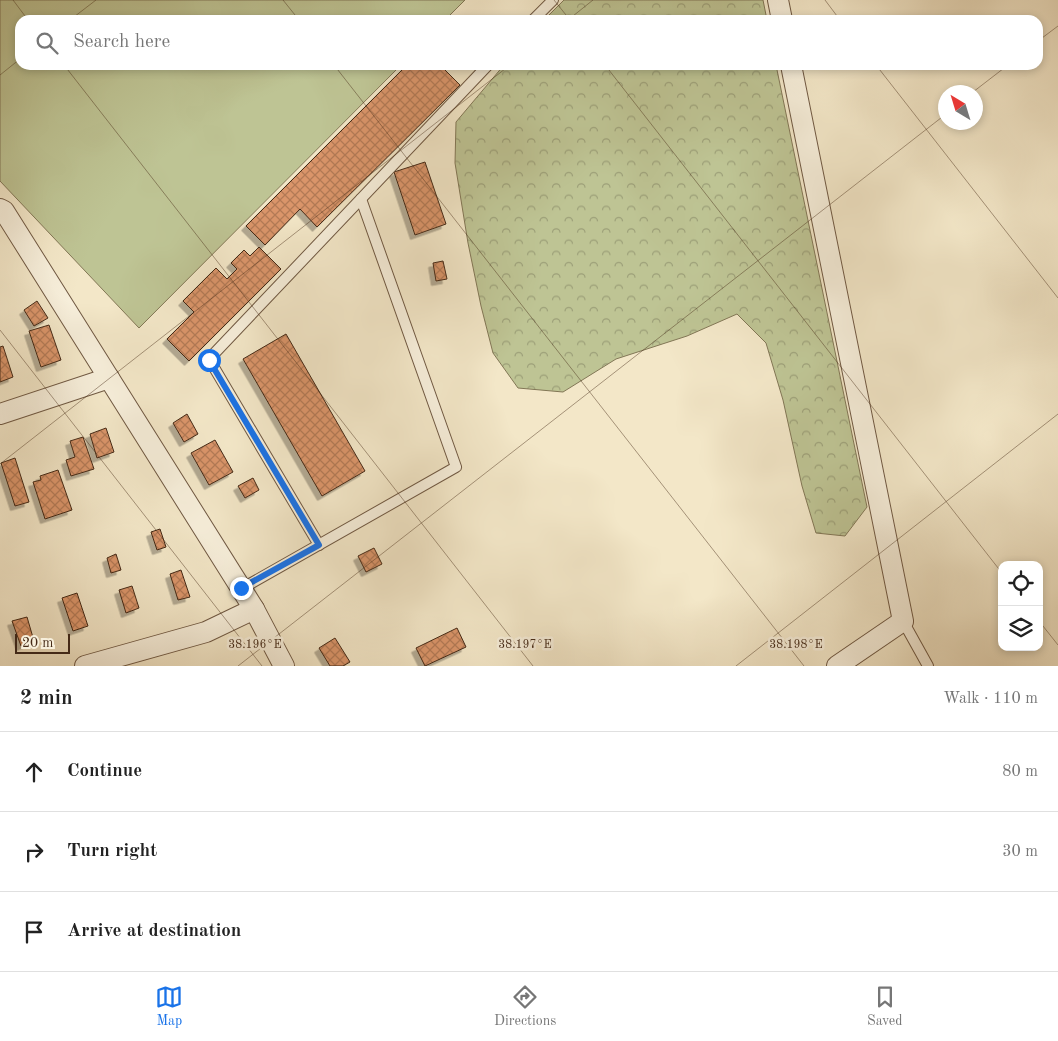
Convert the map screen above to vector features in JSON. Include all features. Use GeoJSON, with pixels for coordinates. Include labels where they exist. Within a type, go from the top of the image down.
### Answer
{"type":"FeatureCollection","features":[{"type":"Feature","properties":{"kind":"street"},"geometry":{"type":"LineString","coordinates":[[778,0],[781,15]]}},
{"type":"Feature","properties":{"kind":"street"},"geometry":{"type":"LineString","coordinates":[[792,70],[903,621],[837,666]]}},
{"type":"Feature","properties":{"kind":"street"},"geometry":{"type":"LineString","coordinates":[[0,209],[4,211],[241,588],[284,666]]}},
{"type":"Feature","properties":{"kind":"street"},"geometry":{"type":"LineString","coordinates":[[0,414],[109,378]]}},
{"type":"Feature","properties":{"kind":"street"},"geometry":{"type":"LineString","coordinates":[[85,666],[206,632],[254,609]]}},
{"type":"Feature","properties":{"kind":"lane"},"geometry":{"type":"LineString","coordinates":[[538,15],[553,0]]}},
{"type":"Feature","properties":{"kind":"lane"},"geometry":{"type":"LineString","coordinates":[[319,545],[209,360],[483,70]]}},
{"type":"Feature","properties":{"kind":"lane"},"geometry":{"type":"LineString","coordinates":[[241,588],[456,467],[361,199]]}},
{"type":"Feature","properties":{"kind":"lane"},"geometry":{"type":"LineString","coordinates":[[903,621],[928,666]]}},
{"type":"Feature","properties":{"kind":"green space"},"geometry":{"type":"Polygon","coordinates":[[[0,0],[465,0],[450,15],[15,15],[15,70],[396,70],[139,328],[0,181],[0,0]]]}},
{"type":"Feature","properties":{"kind":"green space"},"geometry":{"type":"Polygon","coordinates":[[[564,0],[763,0],[766,15],[549,15],[564,0]]]}},
{"type":"Feature","properties":{"kind":"green space"},"geometry":{"type":"Polygon","coordinates":[[[500,70],[777,70],[867,507],[845,536],[816,533],[802,486],[783,400],[766,343],[737,314],[687,336],[616,359],[563,392],[518,388],[493,353],[481,306],[468,243],[455,163],[456,122],[500,70]]]}},
{"type":"Feature","properties":{"kind":"building"},"geometry":{"type":"Polygon","coordinates":[[[402,70],[445,70],[460,85],[317,227],[300,209],[265,245],[246,226],[402,70]]]}},
{"type":"Feature","properties":{"kind":"building"},"geometry":{"type":"Polygon","coordinates":[[[425,162],[446,224],[415,235],[394,172],[425,162]]]}},
{"type":"Feature","properties":{"kind":"building"},"geometry":{"type":"Polygon","coordinates":[[[259,247],[281,269],[189,361],[167,339],[194,312],[183,301],[216,268],[227,279],[237,269],[231,263],[244,250],[250,256],[259,247]]]}},
{"type":"Feature","properties":{"kind":"building"},"geometry":{"type":"Polygon","coordinates":[[[443,261],[447,279],[436,281],[433,263],[443,261]]]}},
{"type":"Feature","properties":{"kind":"building"},"geometry":{"type":"Polygon","coordinates":[[[37,301],[48,318],[34,326],[24,310],[37,301]]]}},
{"type":"Feature","properties":{"kind":"building"},"geometry":{"type":"Polygon","coordinates":[[[49,325],[61,360],[41,367],[29,331],[49,325]]]}},
{"type":"Feature","properties":{"kind":"building"},"geometry":{"type":"Polygon","coordinates":[[[286,334],[365,471],[322,496],[243,359],[286,334]]]}},
{"type":"Feature","properties":{"kind":"building"},"geometry":{"type":"Polygon","coordinates":[[[3,346],[13,377],[0,382],[0,347],[3,346]]]}},
{"type":"Feature","properties":{"kind":"building"},"geometry":{"type":"Polygon","coordinates":[[[187,414],[198,434],[184,442],[173,423],[187,414]]]}},
{"type":"Feature","properties":{"kind":"building"},"geometry":{"type":"Polygon","coordinates":[[[106,428],[114,452],[97,458],[90,434],[106,428]]]}},
{"type":"Feature","properties":{"kind":"building"},"geometry":{"type":"Polygon","coordinates":[[[83,437],[94,469],[71,476],[66,460],[75,457],[70,441],[83,437]]]}},
{"type":"Feature","properties":{"kind":"building"},"geometry":{"type":"Polygon","coordinates":[[[215,440],[233,472],[209,485],[191,453],[215,440]]]}},
{"type":"Feature","properties":{"kind":"building"},"geometry":{"type":"Polygon","coordinates":[[[15,458],[29,502],[15,506],[1,463],[15,458]]]}},
{"type":"Feature","properties":{"kind":"building"},"geometry":{"type":"Polygon","coordinates":[[[58,470],[72,510],[45,519],[33,482],[41,480],[40,476],[58,470]]]}},
{"type":"Feature","properties":{"kind":"building"},"geometry":{"type":"Polygon","coordinates":[[[253,478],[259,490],[245,498],[238,486],[253,478]]]}},
{"type":"Feature","properties":{"kind":"building"},"geometry":{"type":"Polygon","coordinates":[[[160,529],[166,547],[157,550],[151,532],[160,529]]]}},
{"type":"Feature","properties":{"kind":"building"},"geometry":{"type":"Polygon","coordinates":[[[374,548],[382,564],[366,572],[358,556],[374,548]]]}},
{"type":"Feature","properties":{"kind":"building"},"geometry":{"type":"Polygon","coordinates":[[[116,554],[121,570],[111,573],[107,558],[116,554]]]}},
{"type":"Feature","properties":{"kind":"building"},"geometry":{"type":"Polygon","coordinates":[[[181,570],[190,597],[178,600],[170,574],[181,570]]]}},
{"type":"Feature","properties":{"kind":"building"},"geometry":{"type":"Polygon","coordinates":[[[132,586],[139,608],[126,613],[119,590],[132,586]]]}},
{"type":"Feature","properties":{"kind":"building"},"geometry":{"type":"Polygon","coordinates":[[[77,593],[88,626],[73,631],[62,598],[77,593]]]}},
{"type":"Feature","properties":{"kind":"building"},"geometry":{"type":"Polygon","coordinates":[[[27,617],[34,641],[21,646],[12,621],[27,617]]]}},
{"type":"Feature","properties":{"kind":"building"},"geometry":{"type":"Polygon","coordinates":[[[457,628],[466,647],[425,666],[416,648],[457,628]]]}},
{"type":"Feature","properties":{"kind":"building"},"geometry":{"type":"Polygon","coordinates":[[[335,638],[350,662],[343,666],[330,666],[319,648],[335,638]]]}},
{"type":"Feature","properties":{"kind":"route"},"geometry":{"type":"LineString","coordinates":[[209,360],[319,545],[241,588]]}}]}
